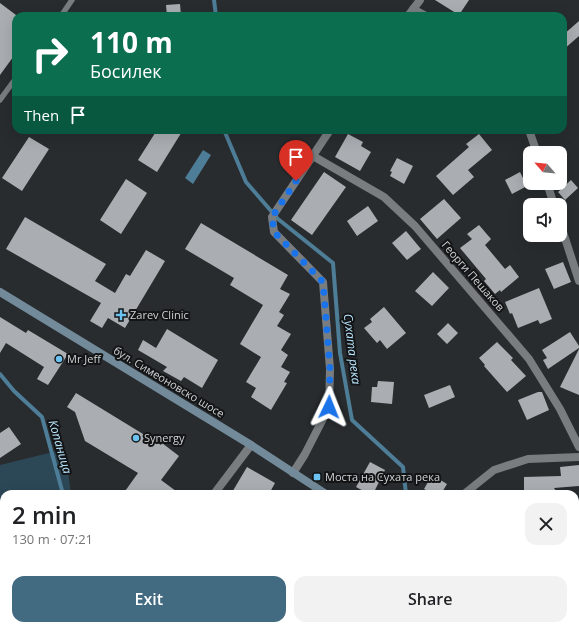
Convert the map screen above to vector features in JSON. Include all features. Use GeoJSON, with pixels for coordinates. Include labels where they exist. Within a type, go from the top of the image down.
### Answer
{"type":"FeatureCollection","features":[{"type":"Feature","properties":{"kind":"street"},"geometry":{"type":"LineString","coordinates":[[411,12],[420,0]]}},
{"type":"Feature","properties":{"kind":"street"},"geometry":{"type":"LineString","coordinates":[[294,473],[329,407],[330,369],[323,282],[274,232],[272,217],[327,134]]}},
{"type":"Feature","properties":{"kind":"street"},"geometry":{"type":"LineString","coordinates":[[531,134],[535,146]]}},
{"type":"Feature","properties":{"kind":"street","name":"Георги Пешаков"},"geometry":{"type":"LineString","coordinates":[[313,156],[384,197],[415,226],[529,359],[560,409],[579,447]]}},
{"type":"Feature","properties":{"kind":"street"},"geometry":{"type":"LineString","coordinates":[[566,242],[579,280]]}},
{"type":"Feature","properties":{"kind":"street","name":"бул. Симеоновско шосе"},"geometry":{"type":"LineString","coordinates":[[0,292],[251,445],[320,490]]}},
{"type":"Feature","properties":{"kind":"street"},"geometry":{"type":"LineString","coordinates":[[217,490],[251,445]]}},
{"type":"Feature","properties":{"kind":"street"},"geometry":{"type":"LineString","coordinates":[[469,490],[494,470],[528,459],[579,457]]}},
{"type":"Feature","properties":{"kind":"lane"},"geometry":{"type":"LineString","coordinates":[[64,12],[72,0]]}},
{"type":"Feature","properties":{"kind":"lane"},"geometry":{"type":"LineString","coordinates":[[0,100],[12,84]]}},
{"type":"Feature","properties":{"kind":"shaded area"},"geometry":{"type":"Polygon","coordinates":[[[203,150],[211,155],[193,184],[185,178],[203,150]]]}},
{"type":"Feature","properties":{"kind":"shaded area"},"geometry":{"type":"Polygon","coordinates":[[[65,449],[70,490],[0,490],[0,465],[65,449]]]}},
{"type":"Feature","properties":{"kind":"building"},"geometry":{"type":"Polygon","coordinates":[[[435,0],[469,0],[461,12],[454,12],[435,0]]]}},
{"type":"Feature","properties":{"kind":"building"},"geometry":{"type":"Polygon","coordinates":[[[0,3],[12,12],[12,58],[0,75],[0,3]]]}},
{"type":"Feature","properties":{"kind":"building"},"geometry":{"type":"Polygon","coordinates":[[[180,4],[181,12],[167,12],[166,5],[180,4]]]}},
{"type":"Feature","properties":{"kind":"building"},"geometry":{"type":"Polygon","coordinates":[[[579,21],[579,36],[567,46],[567,32],[579,21]]]}},
{"type":"Feature","properties":{"kind":"building"},"geometry":{"type":"Polygon","coordinates":[[[154,134],[181,134],[157,172],[138,160],[154,134]]]}},
{"type":"Feature","properties":{"kind":"building"},"geometry":{"type":"Polygon","coordinates":[[[348,134],[363,142],[361,146],[371,152],[360,171],[335,157],[348,134]]]}},
{"type":"Feature","properties":{"kind":"building"},"geometry":{"type":"Polygon","coordinates":[[[479,134],[492,150],[468,170],[474,177],[453,195],[436,176],[469,147],[466,144],[479,134]]]}},
{"type":"Feature","properties":{"kind":"building"},"geometry":{"type":"Polygon","coordinates":[[[29,137],[49,149],[22,191],[2,178],[29,137]]]}},
{"type":"Feature","properties":{"kind":"building"},"geometry":{"type":"Polygon","coordinates":[[[397,158],[413,166],[404,184],[390,176],[392,172],[390,171],[397,158]]]}},
{"type":"Feature","properties":{"kind":"building"},"geometry":{"type":"Polygon","coordinates":[[[324,172],[346,187],[312,235],[291,220],[324,172]]]}},
{"type":"Feature","properties":{"kind":"building"},"geometry":{"type":"Polygon","coordinates":[[[520,172],[523,178],[523,188],[512,194],[505,180],[520,172]]]}},
{"type":"Feature","properties":{"kind":"building"},"geometry":{"type":"Polygon","coordinates":[[[126,179],[147,193],[121,234],[100,220],[126,179]]]}},
{"type":"Feature","properties":{"kind":"building"},"geometry":{"type":"Polygon","coordinates":[[[571,180],[578,188],[567,198],[563,198],[558,192],[560,190],[567,190],[567,184],[571,180]]]}},
{"type":"Feature","properties":{"kind":"building"},"geometry":{"type":"Polygon","coordinates":[[[444,199],[461,218],[437,239],[420,219],[444,199]]]}},
{"type":"Feature","properties":{"kind":"building"},"geometry":{"type":"Polygon","coordinates":[[[368,206],[378,221],[357,236],[347,221],[368,206]]]}},
{"type":"Feature","properties":{"kind":"building"},"geometry":{"type":"Polygon","coordinates":[[[25,217],[106,264],[95,281],[115,293],[126,274],[130,276],[146,250],[165,261],[125,328],[108,318],[102,328],[90,321],[101,303],[6,249],[25,217]]]}},
{"type":"Feature","properties":{"kind":"building"},"geometry":{"type":"Polygon","coordinates":[[[201,223],[288,275],[280,289],[290,294],[279,312],[284,315],[277,326],[291,334],[281,350],[288,355],[281,367],[290,372],[284,382],[287,383],[271,410],[251,397],[256,388],[246,382],[261,357],[240,344],[263,305],[230,285],[234,278],[185,249],[201,223]]]}},
{"type":"Feature","properties":{"kind":"building"},"geometry":{"type":"Polygon","coordinates":[[[479,225],[491,239],[485,245],[505,269],[510,265],[519,277],[501,292],[500,290],[495,294],[484,281],[486,279],[460,248],[472,239],[467,234],[479,225]]]}},
{"type":"Feature","properties":{"kind":"building"},"geometry":{"type":"Polygon","coordinates":[[[406,231],[421,249],[407,260],[392,243],[406,231]]]}},
{"type":"Feature","properties":{"kind":"building"},"geometry":{"type":"Polygon","coordinates":[[[563,262],[571,282],[554,289],[545,269],[563,262]]]}},
{"type":"Feature","properties":{"kind":"building"},"geometry":{"type":"Polygon","coordinates":[[[433,272],[449,288],[432,306],[415,291],[433,272]]]}},
{"type":"Feature","properties":{"kind":"building"},"geometry":{"type":"Polygon","coordinates":[[[539,288],[552,319],[540,324],[538,320],[518,328],[512,313],[510,314],[505,302],[539,288]]]}},
{"type":"Feature","properties":{"kind":"building"},"geometry":{"type":"Polygon","coordinates":[[[384,307],[406,333],[387,349],[380,340],[377,343],[364,328],[372,322],[370,319],[384,307]]]}},
{"type":"Feature","properties":{"kind":"building"},"geometry":{"type":"Polygon","coordinates":[[[0,317],[26,333],[28,330],[68,354],[48,385],[37,379],[44,367],[6,343],[0,353],[0,317]]]}},
{"type":"Feature","properties":{"kind":"building"},"geometry":{"type":"Polygon","coordinates":[[[448,323],[458,333],[447,344],[437,334],[448,323]]]}},
{"type":"Feature","properties":{"kind":"building"},"geometry":{"type":"Polygon","coordinates":[[[167,329],[218,360],[202,388],[184,377],[181,381],[163,371],[167,367],[138,350],[143,340],[156,348],[167,329]]]}},
{"type":"Feature","properties":{"kind":"building"},"geometry":{"type":"Polygon","coordinates":[[[570,332],[579,348],[548,369],[543,360],[547,358],[542,350],[570,332]]]}},
{"type":"Feature","properties":{"kind":"building"},"geometry":{"type":"Polygon","coordinates":[[[497,342],[513,358],[511,360],[526,376],[507,392],[484,366],[485,365],[479,358],[497,342]]]}},
{"type":"Feature","properties":{"kind":"building"},"geometry":{"type":"Polygon","coordinates":[[[579,349],[579,395],[560,387],[579,349]]]}},
{"type":"Feature","properties":{"kind":"building"},"geometry":{"type":"Polygon","coordinates":[[[378,381],[394,382],[392,404],[371,402],[372,387],[377,387],[378,381]]]}},
{"type":"Feature","properties":{"kind":"building"},"geometry":{"type":"Polygon","coordinates":[[[450,385],[455,397],[429,408],[424,395],[450,385]]]}},
{"type":"Feature","properties":{"kind":"building"},"geometry":{"type":"Polygon","coordinates":[[[538,392],[542,392],[549,410],[527,420],[518,400],[538,392]]]}},
{"type":"Feature","properties":{"kind":"building"},"geometry":{"type":"Polygon","coordinates":[[[76,393],[161,445],[162,443],[179,456],[161,480],[175,490],[126,490],[138,473],[85,441],[75,412],[67,407],[76,393]]]}},
{"type":"Feature","properties":{"kind":"building"},"geometry":{"type":"Polygon","coordinates":[[[9,427],[21,444],[0,458],[0,433],[9,427]]]}},
{"type":"Feature","properties":{"kind":"building"},"geometry":{"type":"Polygon","coordinates":[[[370,462],[385,470],[375,490],[362,490],[356,487],[370,462]]]}},
{"type":"Feature","properties":{"kind":"building"},"geometry":{"type":"Polygon","coordinates":[[[579,465],[579,486],[554,488],[555,490],[524,490],[524,477],[561,476],[560,467],[579,465]]]}},
{"type":"Feature","properties":{"kind":"building"},"geometry":{"type":"Polygon","coordinates":[[[247,467],[275,483],[271,490],[233,490],[247,467]]]}},
{"type":"Feature","properties":{"kind":"building"},"geometry":{"type":"Polygon","coordinates":[[[432,475],[447,484],[443,490],[424,489],[432,475]]]}},
{"type":"Feature","properties":{"kind":"waterway","name":"Сухата река"},"geometry":{"type":"LineString","coordinates":[[214,0],[216,12]]}},
{"type":"Feature","properties":{"kind":"waterway","name":"Сухата река"},"geometry":{"type":"LineString","coordinates":[[226,134],[246,182],[278,219],[333,263],[340,353],[352,420],[403,467],[406,490]]}},
{"type":"Feature","properties":{"kind":"waterway","name":"Копаница"},"geometry":{"type":"LineString","coordinates":[[0,374],[14,391],[42,417],[62,490]]}},
{"type":"Feature","properties":{"kind":"place","name":"Zarev Clinic"},"geometry":{"type":"Point","coordinates":[121,315]}},
{"type":"Feature","properties":{"kind":"place","name":"Mr Jeff"},"geometry":{"type":"Point","coordinates":[59,359]}},
{"type":"Feature","properties":{"kind":"place","name":"Synergy"},"geometry":{"type":"Point","coordinates":[136,438]}},
{"type":"Feature","properties":{"kind":"place","name":"Моста на Сухата река"},"geometry":{"type":"Point","coordinates":[317,477]}},
{"type":"Feature","properties":{"kind":"route"},"geometry":{"type":"LineString","coordinates":[[296,181],[272,217],[274,232],[323,282],[330,369],[329,407]]}}]}
